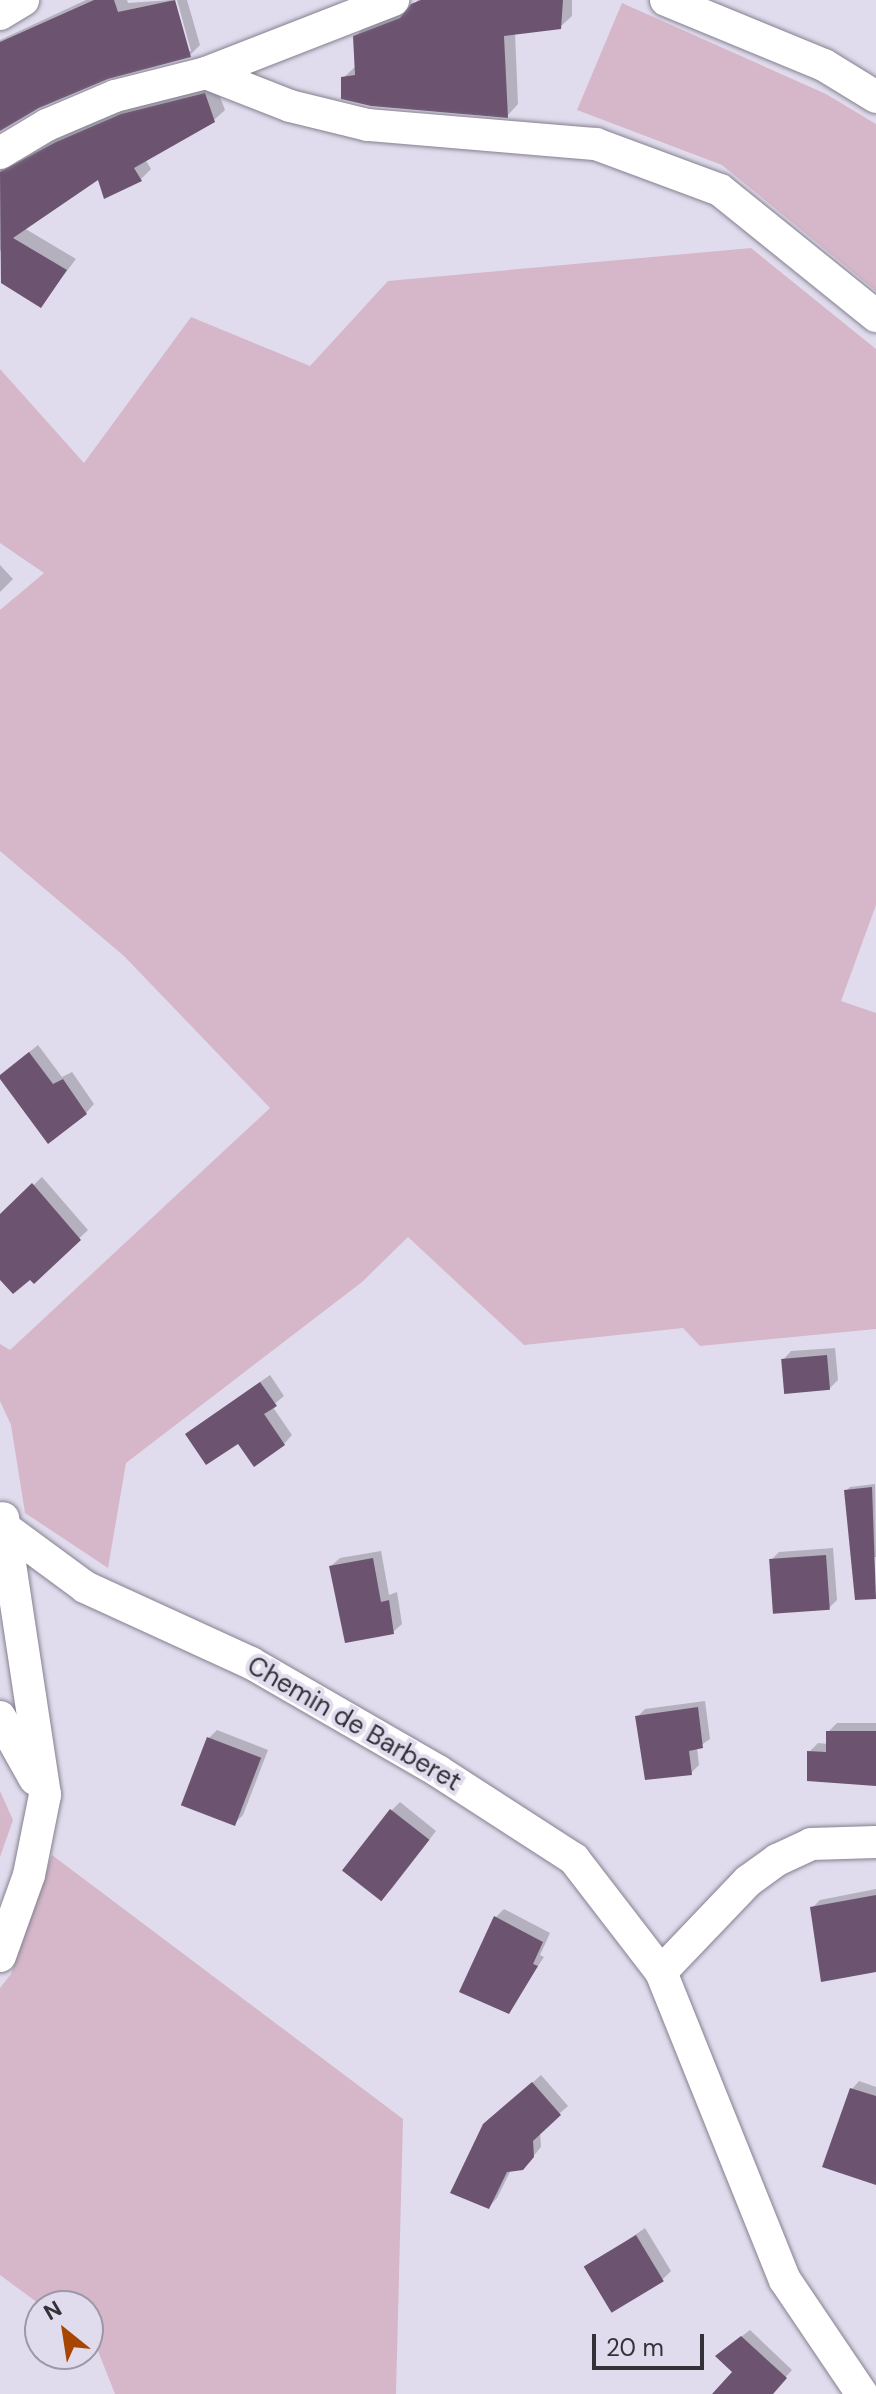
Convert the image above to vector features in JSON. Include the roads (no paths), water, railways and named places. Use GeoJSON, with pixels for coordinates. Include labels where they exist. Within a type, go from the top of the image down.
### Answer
{"type":"FeatureCollection","features":[{"type":"Feature","properties":{"kind":"street"},"geometry":{"type":"LineString","coordinates":[[0,14],[23,0]]}},
{"type":"Feature","properties":{"kind":"street"},"geometry":{"type":"LineString","coordinates":[[0,153],[47,125],[115,96],[206,73],[393,0]]}},
{"type":"Feature","properties":{"kind":"street"},"geometry":{"type":"LineString","coordinates":[[666,0],[824,65],[876,97]]}},
{"type":"Feature","properties":{"kind":"street"},"geometry":{"type":"LineString","coordinates":[[206,73],[290,106],[368,125],[596,144],[720,190],[876,316]]}},
{"type":"Feature","properties":{"kind":"street"},"geometry":{"type":"LineString","coordinates":[[0,1956],[29,1875],[45,1795],[3,1518]]}},
{"type":"Feature","properties":{"kind":"street","name":"Chemin de Barberet"},"geometry":{"type":"LineString","coordinates":[[3,1518],[85,1587],[251,1663],[438,1771],[574,1859],[661,1972],[785,2280],[862,2394]]}},
{"type":"Feature","properties":{"kind":"street"},"geometry":{"type":"LineString","coordinates":[[0,1717],[45,1795]]}},
{"type":"Feature","properties":{"kind":"street"},"geometry":{"type":"LineString","coordinates":[[661,1972],[748,1881],[777,1860],[811,1844],[876,1842]]}}]}
